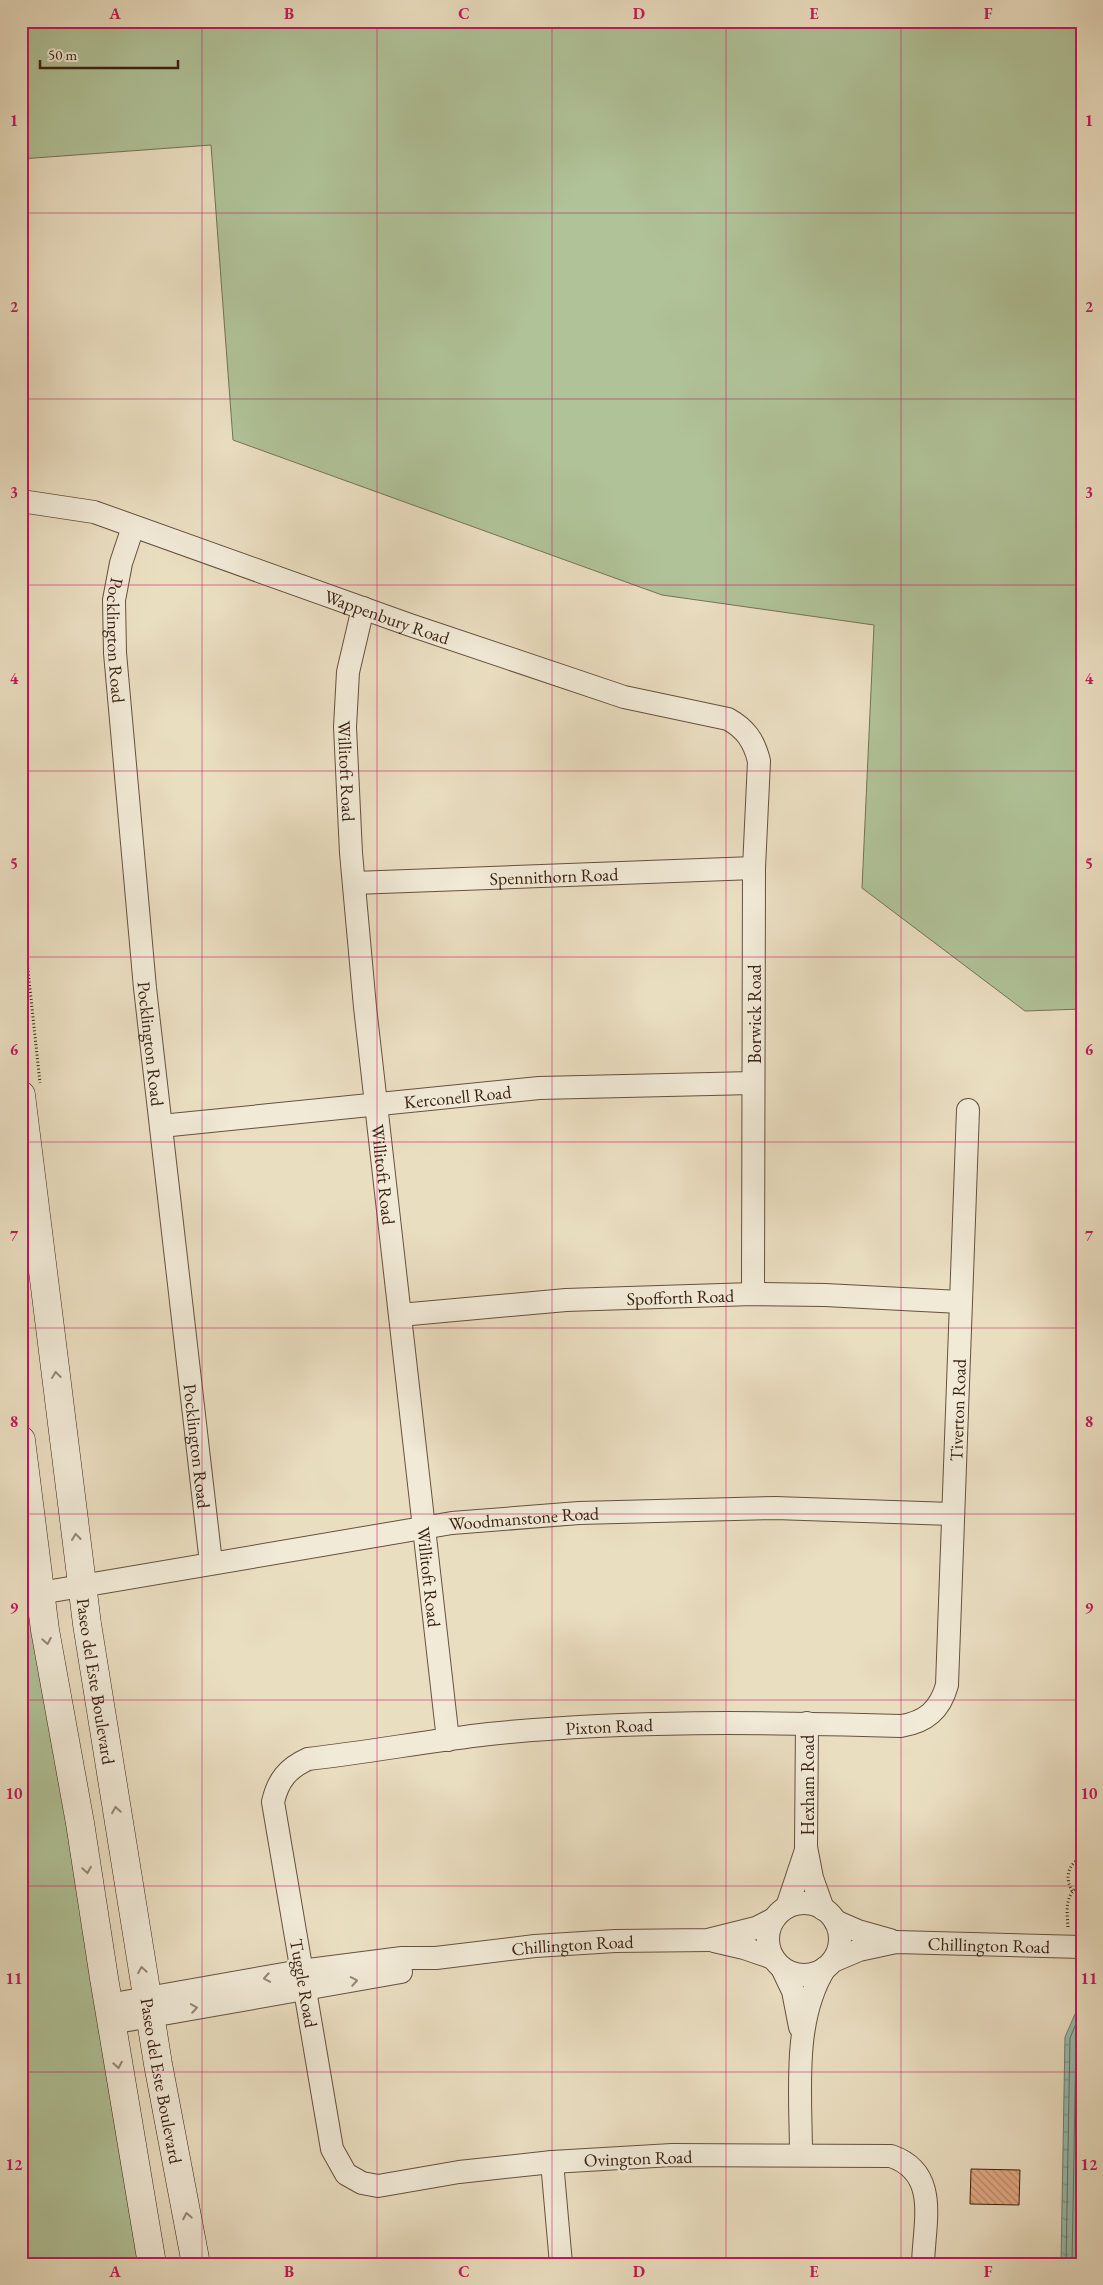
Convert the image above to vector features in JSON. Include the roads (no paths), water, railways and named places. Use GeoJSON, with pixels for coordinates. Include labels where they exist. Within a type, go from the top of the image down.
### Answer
{"type":"FeatureCollection","features":[{"type":"Feature","properties":{"kind":"main road","name":"Paseo del Este Boulevard"},"geometry":{"type":"LineString","coordinates":[[21,1095],[82,1585],[148,2007],[196,2264]]}},
{"type":"Feature","properties":{"kind":"main road"},"geometry":{"type":"LineString","coordinates":[[21,1440],[40,1593],[80,1823],[152,2264]]}},
{"type":"Feature","properties":{"kind":"street","name":"Wappenbury Road"},"geometry":{"type":"LineString","coordinates":[[21,501],[94,512],[363,608],[624,697],[728,719],[740,726],[750,736]]}},
{"type":"Feature","properties":{"kind":"street","name":"Pocklington Road"},"geometry":{"type":"LineString","coordinates":[[133,527],[121,563],[114,600],[115,653],[145,988],[211,1563]]}},
{"type":"Feature","properties":{"kind":"street","name":"Willitoft Road"},"geometry":{"type":"LineString","coordinates":[[363,608],[348,672],[345,727],[354,883],[376,1105],[448,1740]]}},
{"type":"Feature","properties":{"kind":"street","name":"Borwick Road"},"geometry":{"type":"LineString","coordinates":[[750,736],[759,762],[754,868],[753,1294]]}},
{"type":"Feature","properties":{"kind":"street","name":"Spennithorn Road"},"geometry":{"type":"LineString","coordinates":[[354,883],[754,868]]}},
{"type":"Feature","properties":{"kind":"street","name":"Kerconell Road"},"geometry":{"type":"LineString","coordinates":[[161,1126],[539,1088],[753,1083]]}},
{"type":"Feature","properties":{"kind":"street","name":"Tiverton Road"},"geometry":{"type":"LineString","coordinates":[[936,1710],[943,1698],[947,1685],[968,1110]]}},
{"type":"Feature","properties":{"kind":"street","name":"Spofforth Road"},"geometry":{"type":"LineString","coordinates":[[400,1315],[566,1300],[753,1294],[825,1295],[960,1302]]}},
{"type":"Feature","properties":{"kind":"street","name":"Woodmanstone Road"},"geometry":{"type":"LineString","coordinates":[[40,1593],[452,1523],[580,1514],[756,1508],[952,1514]]}},
{"type":"Feature","properties":{"kind":"street","name":"Pixton Road"},"geometry":{"type":"LineString","coordinates":[[284,1775],[295,1765],[308,1759],[488,1734],[664,1722],[901,1726],[914,1724],[936,1710]]}},
{"type":"Feature","properties":{"kind":"street","name":"Hexham Road"},"geometry":{"type":"LineString","coordinates":[[807,1723],[806,1847],[812,1878],[829,1915]]}},
{"type":"Feature","properties":{"kind":"street","name":"Tuggle Road"},"geometry":{"type":"LineString","coordinates":[[284,1775],[277,1787],[274,1802],[332,2149],[343,2171],[360,2182]]}},
{"type":"Feature","properties":{"kind":"street","name":"Hexham Road"},"geometry":{"type":"LineString","coordinates":[[780,1913],[806,1847]]}},
{"type":"Feature","properties":{"kind":"street"},"geometry":{"type":"LineString","coordinates":[[801,2155],[802,2036],[793,1991],[778,1963],[768,1938],[780,1913],[805,1903],[829,1915],[840,1941],[811,1996],[802,2036]]}},
{"type":"Feature","properties":{"kind":"street","name":"Chillington Road"},"geometry":{"type":"LineString","coordinates":[[708,1940],[756,1928],[780,1913]]}},
{"type":"Feature","properties":{"kind":"street","name":"Chillington Road"},"geometry":{"type":"LineString","coordinates":[[829,1915],[858,1931],[896,1942]]}},
{"type":"Feature","properties":{"kind":"street","name":"Chillington Road"},"geometry":{"type":"LineString","coordinates":[[110,2014],[303,1980],[402,1958],[436,1958],[535,1946],[615,1941],[708,1940],[744,1948],[778,1963]]}},
{"type":"Feature","properties":{"kind":"street","name":"Chillington Road"},"geometry":{"type":"LineString","coordinates":[[829,1964],[859,1950],[896,1942],[1082,1947]]}},
{"type":"Feature","properties":{"kind":"street"},"geometry":{"type":"LineString","coordinates":[[778,1963],[794,1974],[807,1975],[829,1964]]}},
{"type":"Feature","properties":{"kind":"street","name":"Ovington Road"},"geometry":{"type":"LineString","coordinates":[[360,2182],[378,2186],[459,2172],[552,2162],[672,2155],[891,2156],[904,2160],[915,2168],[922,2180],[926,2193],[922,2264]]}},
{"type":"Feature","properties":{"kind":"street"},"geometry":{"type":"LineString","coordinates":[[552,2162],[562,2264]]}},
{"type":"Feature","properties":{"kind":"water"},"geometry":{"type":"Polygon","coordinates":[[[1082,2013],[1082,2264],[1061,2264],[1065,2037],[1075,2014],[1082,2013]]]}}]}
